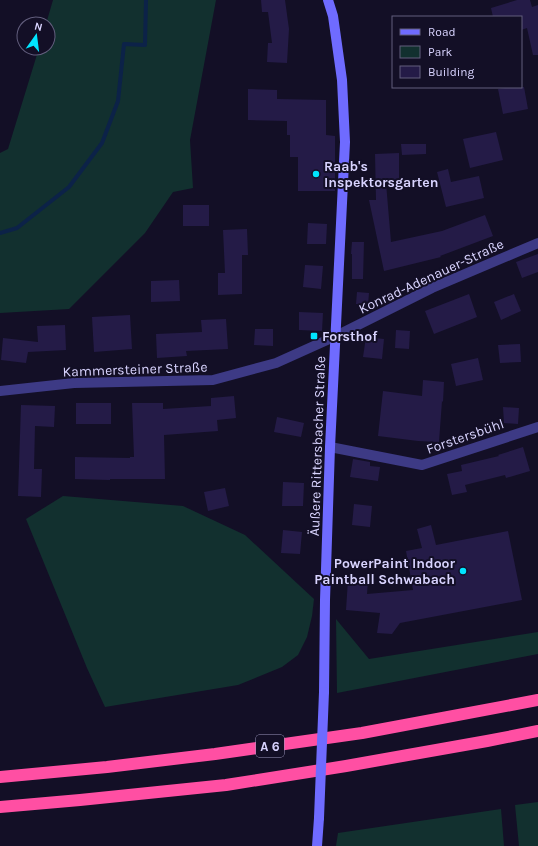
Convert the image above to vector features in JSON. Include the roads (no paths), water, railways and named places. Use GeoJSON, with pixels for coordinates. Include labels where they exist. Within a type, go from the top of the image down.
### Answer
{"type":"FeatureCollection","features":[{"type":"Feature","properties":{"kind":"highway","name":"A 6"},"geometry":{"type":"LineString","coordinates":[[0,777],[107,767],[215,754],[362,733],[538,700]]}},
{"type":"Feature","properties":{"kind":"highway","name":"A 6"},"geometry":{"type":"LineString","coordinates":[[0,807],[226,785],[346,766],[538,731]]}},
{"type":"Feature","properties":{"kind":"main road","name":"Äußere Rittersbacher Straße"},"geometry":{"type":"LineString","coordinates":[[317,846],[324,692],[325,600],[330,447],[345,142],[342,80],[333,16],[328,0]]}},
{"type":"Feature","properties":{"kind":"street","name":"Konrad-Adenauer-Straße"},"geometry":{"type":"LineString","coordinates":[[336,336],[432,288],[538,243]]}},
{"type":"Feature","properties":{"kind":"street","name":"Kammersteiner Straße"},"geometry":{"type":"LineString","coordinates":[[0,391],[74,383],[213,380],[276,363],[336,336]]}},
{"type":"Feature","properties":{"kind":"street","name":"Forstersbühl"},"geometry":{"type":"LineString","coordinates":[[330,447],[422,465],[538,426]]}},
{"type":"Feature","properties":{"kind":"waterway"},"geometry":{"type":"LineString","coordinates":[[0,233],[17,228],[69,187],[102,143],[118,101],[124,44],[145,45],[146,0]]}},
{"type":"Feature","properties":{"kind":"place","name":"Raab's Inspektorsgarten"},"geometry":{"type":"Point","coordinates":[316,174]}},
{"type":"Feature","properties":{"kind":"place","name":"Forsthof"},"geometry":{"type":"Point","coordinates":[314,336]}},
{"type":"Feature","properties":{"kind":"place","name":"PowerPaint Indoor Paintball Schwabach"},"geometry":{"type":"Point","coordinates":[463,571]}}]}
